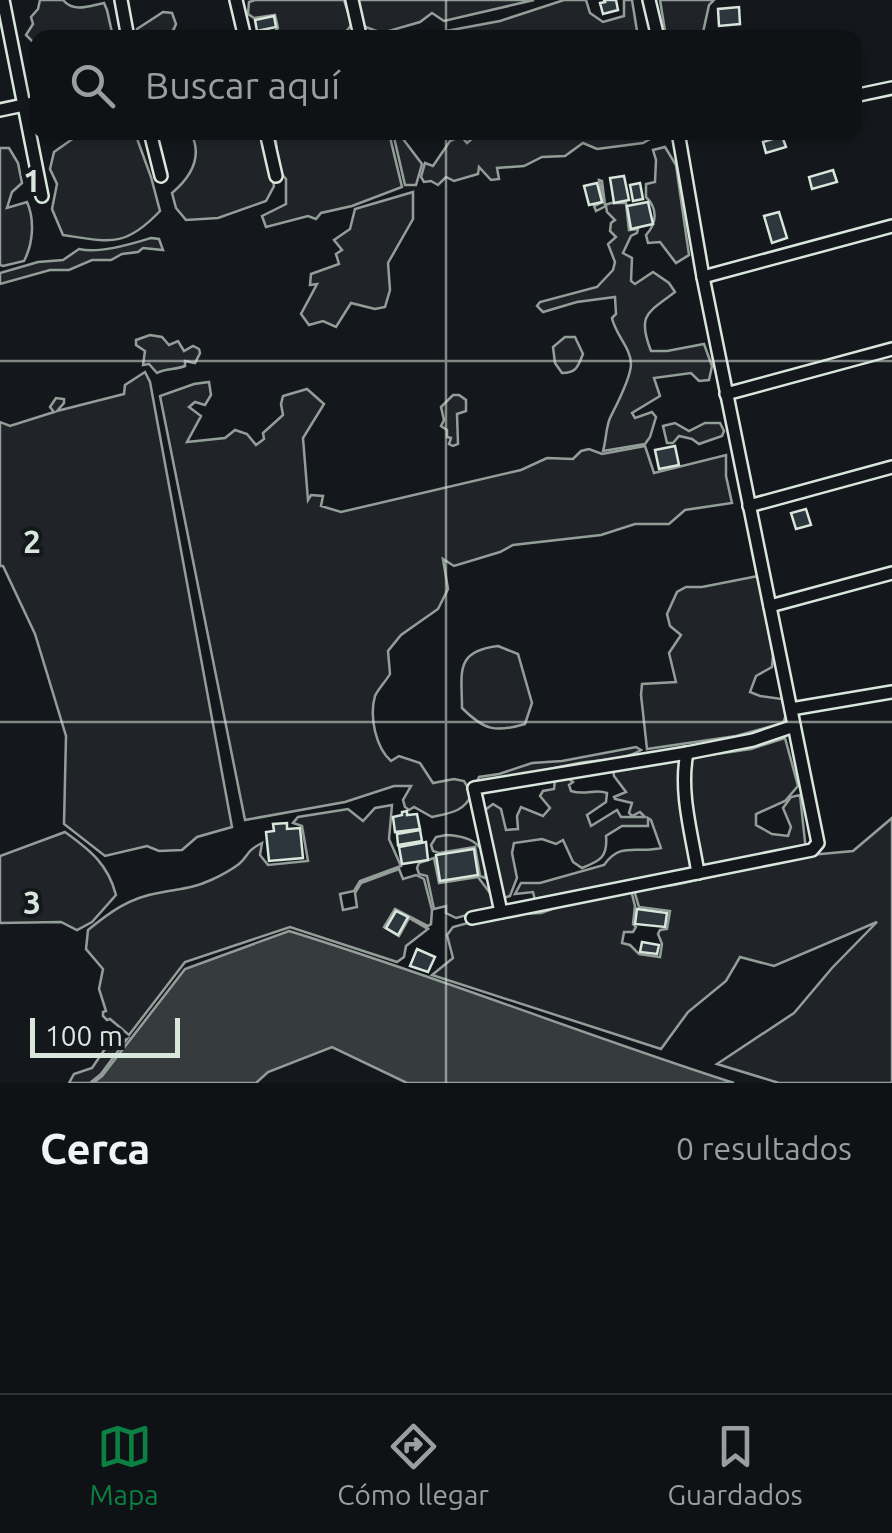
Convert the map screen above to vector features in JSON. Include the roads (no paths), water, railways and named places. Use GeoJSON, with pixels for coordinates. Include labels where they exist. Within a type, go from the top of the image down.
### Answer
{"type":"FeatureCollection","features":[{"type":"Feature","properties":{"kind":"street"},"geometry":{"type":"LineString","coordinates":[[3,0],[30,135]]}},
{"type":"Feature","properties":{"kind":"street"},"geometry":{"type":"LineString","coordinates":[[122,0],[127,30]]}},
{"type":"Feature","properties":{"kind":"street"},"geometry":{"type":"LineString","coordinates":[[236,0],[242,30]]}},
{"type":"Feature","properties":{"kind":"street"},"geometry":{"type":"LineString","coordinates":[[352,0],[359,30]]}},
{"type":"Feature","properties":{"kind":"street"},"geometry":{"type":"LineString","coordinates":[[650,0],[656,30]]}},
{"type":"Feature","properties":{"kind":"street"},"geometry":{"type":"LineString","coordinates":[[862,94],[892,88]]}},
{"type":"Feature","properties":{"kind":"street"},"geometry":{"type":"LineString","coordinates":[[0,110],[30,104]]}},
{"type":"Feature","properties":{"kind":"street"},"geometry":{"type":"LineString","coordinates":[[31,140],[42,196]]}},
{"type":"Feature","properties":{"kind":"street"},"geometry":{"type":"LineString","coordinates":[[152,140],[161,176]]}},
{"type":"Feature","properties":{"kind":"street"},"geometry":{"type":"LineString","coordinates":[[268,140],[276,176]]}},
{"type":"Feature","properties":{"kind":"street"},"geometry":{"type":"LineString","coordinates":[[472,918],[812,850],[818,843],[702,277],[684,140]]}},
{"type":"Feature","properties":{"kind":"street"},"geometry":{"type":"LineString","coordinates":[[702,277],[892,226]]}},
{"type":"Feature","properties":{"kind":"street"},"geometry":{"type":"LineString","coordinates":[[726,394],[892,349]]}},
{"type":"Feature","properties":{"kind":"street"},"geometry":{"type":"LineString","coordinates":[[750,506],[892,468]]}},
{"type":"Feature","properties":{"kind":"street"},"geometry":{"type":"LineString","coordinates":[[770,606],[892,573]]}},
{"type":"Feature","properties":{"kind":"street"},"geometry":{"type":"LineString","coordinates":[[791,710],[892,692]]}},
{"type":"Feature","properties":{"kind":"street"},"geometry":{"type":"LineString","coordinates":[[501,912],[474,788],[687,753],[753,740],[794,726]]}},
{"type":"Feature","properties":{"kind":"street"},"geometry":{"type":"LineString","coordinates":[[687,753],[685,792],[698,873]]}}]}
